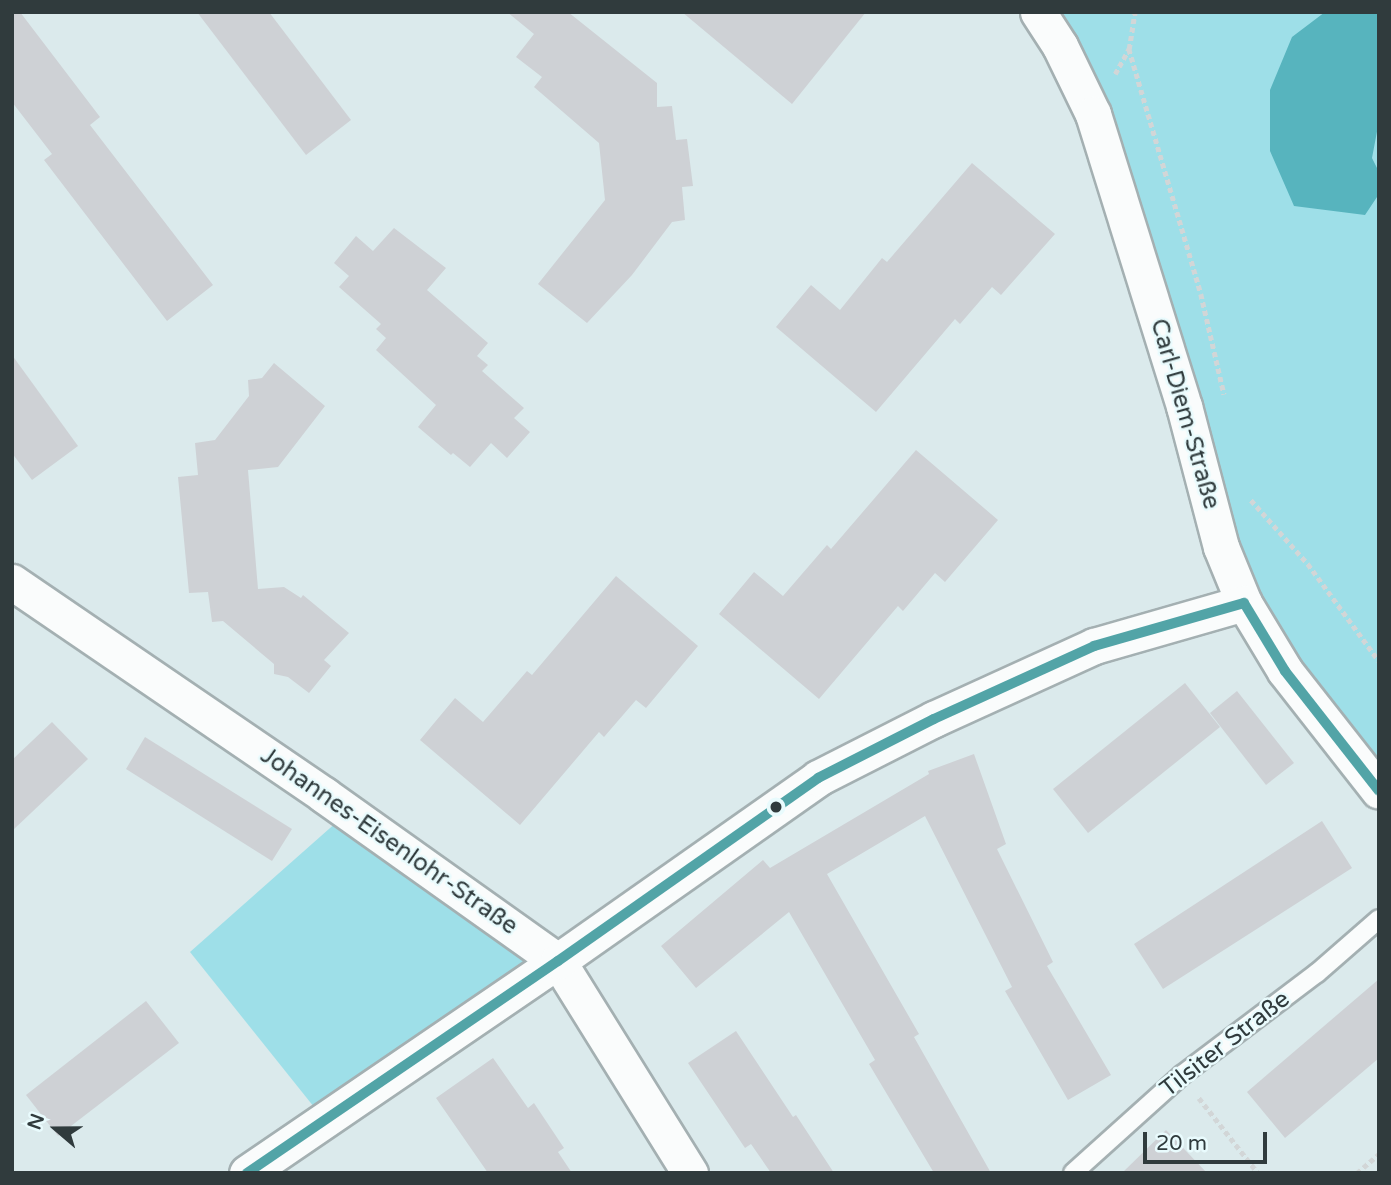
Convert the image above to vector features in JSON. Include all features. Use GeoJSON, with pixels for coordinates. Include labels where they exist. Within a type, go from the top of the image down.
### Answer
{"type":"FeatureCollection","features":[{"type":"Feature","properties":{"kind":"street","name":"Carl-Diem-Straße"},"geometry":{"type":"LineString","coordinates":[[1038,12],[1060,46],[1093,114],[1158,318],[1222,547],[1244,603],[1285,671],[1379,791]]}},
{"type":"Feature","properties":{"kind":"street","name":"Johannes-Eisenlohr-Straße"},"geometry":{"type":"LineString","coordinates":[[12,582],[324,795],[558,961],[690,1173]]}},
{"type":"Feature","properties":{"kind":"street"},"geometry":{"type":"LineString","coordinates":[[247,1173],[558,961],[818,778],[1094,646],[1244,603]]}},
{"type":"Feature","properties":{"kind":"lane","name":"Tilsiter Straße"},"geometry":{"type":"LineString","coordinates":[[1073,1173],[1182,1075],[1317,973],[1379,919]]}},
{"type":"Feature","properties":{"kind":"path"},"geometry":{"type":"LineString","coordinates":[[1093,114],[1129,49],[1135,12]]}},
{"type":"Feature","properties":{"kind":"path"},"geometry":{"type":"LineString","coordinates":[[1129,49],[1201,294],[1226,402]]}},
{"type":"Feature","properties":{"kind":"path"},"geometry":{"type":"LineString","coordinates":[[1248,497],[1308,564],[1379,661]]}},
{"type":"Feature","properties":{"kind":"path"},"geometry":{"type":"LineString","coordinates":[[1182,1075],[1258,1173]]}},
{"type":"Feature","properties":{"kind":"path"},"geometry":{"type":"LineString","coordinates":[[1357,1173],[1379,1154]]}},
{"type":"Feature","properties":{"kind":"shaded area"},"geometry":{"type":"Polygon","coordinates":[[[1038,12],[1379,12],[1379,779],[1285,671],[1038,12]]]}},
{"type":"Feature","properties":{"kind":"shaded area"},"geometry":{"type":"Polygon","coordinates":[[[1325,12],[1379,12],[1379,121],[1372,158],[1379,172],[1379,194],[1365,215],[1294,206],[1270,151],[1270,90],[1292,37],[1325,12]]]}},
{"type":"Feature","properties":{"kind":"shaded area"},"geometry":{"type":"Polygon","coordinates":[[[347,813],[554,960],[322,1117],[190,952],[347,813]]]}},
{"type":"Feature","properties":{"kind":"building"},"geometry":{"type":"Polygon","coordinates":[[[12,12],[20,12],[100,117],[90,125],[213,285],[167,321],[44,160],[52,154],[12,102],[12,12]]]}},
{"type":"Feature","properties":{"kind":"building"},"geometry":{"type":"Polygon","coordinates":[[[197,12],[269,12],[351,120],[306,155],[197,12]]]}},
{"type":"Feature","properties":{"kind":"building"},"geometry":{"type":"Polygon","coordinates":[[[507,12],[568,12],[657,83],[657,107],[672,106],[676,140],[687,139],[693,186],[682,187],[685,220],[672,222],[632,275],[587,323],[538,284],[605,200],[599,143],[534,87],[542,77],[516,57],[534,34],[507,12]]]}},
{"type":"Feature","properties":{"kind":"building"},"geometry":{"type":"Polygon","coordinates":[[[682,12],[866,12],[792,104],[682,12]]]}},
{"type":"Feature","properties":{"kind":"building"},"geometry":{"type":"Polygon","coordinates":[[[972,163],[1055,234],[1001,295],[992,287],[960,324],[955,319],[876,412],[776,327],[811,285],[840,310],[882,258],[887,262],[972,163]]]}},
{"type":"Feature","properties":{"kind":"building"},"geometry":{"type":"Polygon","coordinates":[[[394,228],[446,268],[427,290],[488,343],[477,356],[488,365],[482,371],[524,408],[514,418],[530,432],[507,458],[491,443],[470,467],[418,427],[436,405],[376,350],[386,338],[376,329],[381,324],[339,287],[349,276],[334,263],[356,236],[373,251],[394,228]]]}},
{"type":"Feature","properties":{"kind":"building"},"geometry":{"type":"Polygon","coordinates":[[[12,355],[78,446],[32,480],[12,453],[12,355]]]}},
{"type":"Feature","properties":{"kind":"building"},"geometry":{"type":"Polygon","coordinates":[[[274,363],[325,406],[278,467],[248,470],[258,589],[284,587],[301,598],[303,595],[349,633],[324,660],[331,666],[309,693],[288,677],[274,674],[274,664],[223,621],[212,622],[208,592],[189,593],[178,477],[198,475],[195,443],[215,440],[249,396],[248,380],[262,378],[274,363]]]}},
{"type":"Feature","properties":{"kind":"building"},"geometry":{"type":"Polygon","coordinates":[[[916,450],[998,520],[945,582],[935,573],[903,611],[898,606],[819,699],[719,614],[754,572],[783,596],[827,545],[831,549],[916,450]]]}},
{"type":"Feature","properties":{"kind":"building"},"geometry":{"type":"Polygon","coordinates":[[[616,576],[698,646],[646,708],[636,700],[604,737],[599,732],[520,825],[420,740],[455,698],[483,722],[527,671],[532,675],[616,576]]]}},
{"type":"Feature","properties":{"kind":"building"},"geometry":{"type":"Polygon","coordinates":[[[1185,683],[1220,727],[1088,833],[1053,789],[1185,683]]]}},
{"type":"Feature","properties":{"kind":"building"},"geometry":{"type":"Polygon","coordinates":[[[1237,691],[1294,763],[1266,785],[1210,713],[1237,691]]]}},
{"type":"Feature","properties":{"kind":"building"},"geometry":{"type":"Polygon","coordinates":[[[52,722],[88,759],[12,831],[12,760],[52,722]]]}},
{"type":"Feature","properties":{"kind":"building"},"geometry":{"type":"Polygon","coordinates":[[[145,737],[292,829],[272,861],[126,769],[145,737]]]}},
{"type":"Feature","properties":{"kind":"building"},"geometry":{"type":"Polygon","coordinates":[[[974,754],[1006,844],[997,849],[1053,962],[1047,966],[1111,1075],[1068,1100],[1005,991],[1012,987],[925,816],[827,874],[919,1034],[914,1037],[991,1173],[934,1173],[869,1064],[875,1060],[789,912],[696,988],[661,946],[763,860],[770,868],[929,774],[928,771],[974,754]]]}},
{"type":"Feature","properties":{"kind":"building"},"geometry":{"type":"Polygon","coordinates":[[[1322,821],[1352,868],[1163,989],[1134,944],[1322,821]]]}},
{"type":"Feature","properties":{"kind":"building"},"geometry":{"type":"Polygon","coordinates":[[[1379,979],[1379,1058],[1285,1138],[1247,1092],[1379,979]]]}},
{"type":"Feature","properties":{"kind":"building"},"geometry":{"type":"Polygon","coordinates":[[[146,1001],[179,1043],[58,1136],[26,1095],[146,1001]]]}},
{"type":"Feature","properties":{"kind":"building"},"geometry":{"type":"Polygon","coordinates":[[[736,1031],[834,1173],[771,1173],[751,1144],[745,1148],[688,1063],[736,1031]]]}},
{"type":"Feature","properties":{"kind":"building"},"geometry":{"type":"Polygon","coordinates":[[[493,1058],[528,1108],[534,1103],[564,1148],[558,1152],[572,1173],[488,1173],[436,1098],[493,1058]]]}},
{"type":"Feature","properties":{"kind":"building"},"geometry":{"type":"Polygon","coordinates":[[[1166,1130],[1207,1173],[1122,1173],[1166,1130]]]}},
{"type":"Feature","properties":{"kind":"transit line"},"geometry":{"type":"LineString","coordinates":[[1244,603],[1285,671],[1379,791]]}},
{"type":"Feature","properties":{"kind":"transit line"},"geometry":{"type":"LineString","coordinates":[[247,1173],[558,961],[818,778],[934,719],[1094,646],[1244,603]]}}]}
